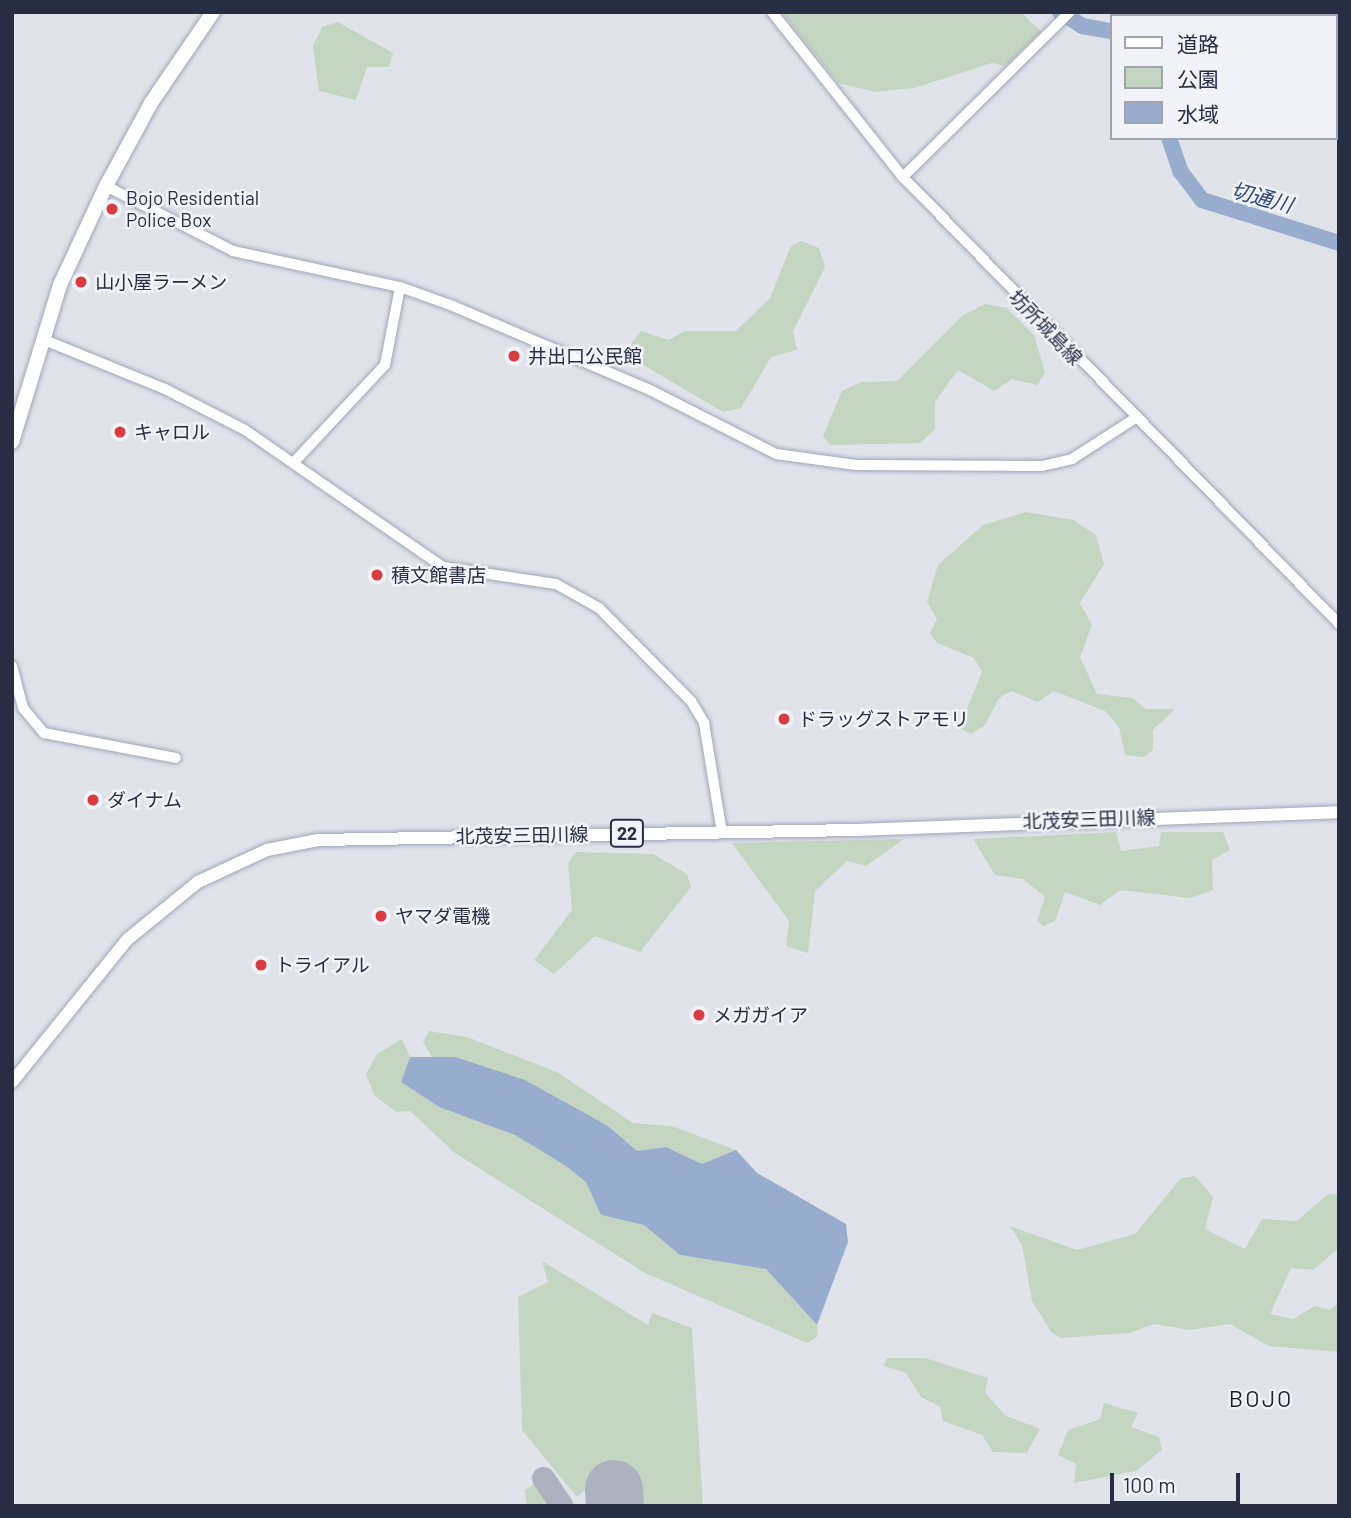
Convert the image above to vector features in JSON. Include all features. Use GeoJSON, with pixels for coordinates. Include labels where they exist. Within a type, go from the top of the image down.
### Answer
{"type":"FeatureCollection","features":[{"type":"Feature","properties":{"kind":"highway"},"geometry":{"type":"LineString","coordinates":[[12,442],[42,339],[106,186],[151,103],[212,12]]}},
{"type":"Feature","properties":{"kind":"main road","name":"北茂安三田川線"},"geometry":{"type":"LineString","coordinates":[[12,1082],[128,939],[198,881],[267,850],[318,840],[722,832],[1339,811]]}},
{"type":"Feature","properties":{"kind":"street","name":"坊所城島線"},"geometry":{"type":"LineString","coordinates":[[772,12],[903,177],[1134,419],[1339,624]]}},
{"type":"Feature","properties":{"kind":"street"},"geometry":{"type":"LineString","coordinates":[[903,177],[1070,12]]}},
{"type":"Feature","properties":{"kind":"street"},"geometry":{"type":"LineString","coordinates":[[106,186],[233,251],[400,287],[652,391],[776,454],[799,458],[1042,466],[1072,459],[1134,419]]}},
{"type":"Feature","properties":{"kind":"street"},"geometry":{"type":"LineString","coordinates":[[296,460],[385,365],[400,287]]}},
{"type":"Feature","properties":{"kind":"street"},"geometry":{"type":"LineString","coordinates":[[42,339],[166,388],[296,460],[443,567],[556,584],[599,608],[691,701],[704,723],[722,832]]}},
{"type":"Feature","properties":{"kind":"street"},"geometry":{"type":"LineString","coordinates":[[12,666],[23,708],[44,733],[176,758]]}},
{"type":"Feature","properties":{"kind":"green space"},"geometry":{"type":"Polygon","coordinates":[[[1021,12],[1041,32],[1005,66],[992,63],[914,88],[876,92],[838,83],[782,13],[1021,12]]]}},
{"type":"Feature","properties":{"kind":"green space"},"geometry":{"type":"Polygon","coordinates":[[[338,22],[393,53],[389,67],[367,67],[356,100],[319,91],[313,46],[322,27],[338,22]]]}},
{"type":"Feature","properties":{"kind":"green space"},"geometry":{"type":"Polygon","coordinates":[[[801,241],[819,248],[825,267],[793,331],[797,350],[771,357],[741,408],[723,412],[633,359],[628,348],[641,331],[668,340],[685,331],[736,331],[770,298],[791,246],[801,241]]]}},
{"type":"Feature","properties":{"kind":"green space"},"geometry":{"type":"Polygon","coordinates":[[[985,304],[1007,308],[1034,335],[1045,373],[1037,385],[1012,379],[994,391],[958,370],[935,402],[935,429],[920,443],[830,445],[823,436],[842,391],[861,382],[897,381],[962,316],[985,304]]]}},
{"type":"Feature","properties":{"kind":"green space"},"geometry":{"type":"Polygon","coordinates":[[[1026,512],[1073,520],[1096,535],[1104,564],[1080,603],[1092,625],[1080,657],[1097,694],[1132,698],[1146,709],[1175,709],[1153,730],[1153,750],[1144,757],[1125,755],[1119,727],[1105,711],[1054,691],[1038,702],[1011,691],[999,698],[985,725],[971,734],[959,728],[982,672],[974,658],[937,643],[930,633],[937,619],[927,602],[938,565],[983,525],[1026,512]]]}},
{"type":"Feature","properties":{"kind":"green space"},"geometry":{"type":"Polygon","coordinates":[[[1116,832],[1121,851],[1159,846],[1161,832],[1223,832],[1230,850],[1212,860],[1213,890],[1190,898],[1120,890],[1100,905],[1065,892],[1055,921],[1043,926],[1037,920],[1045,897],[1023,879],[995,875],[973,839],[1116,832]]]}},
{"type":"Feature","properties":{"kind":"green space"},"geometry":{"type":"Polygon","coordinates":[[[904,839],[866,866],[847,861],[815,891],[808,953],[786,946],[789,921],[732,843],[904,839]]]}},
{"type":"Feature","properties":{"kind":"green space"},"geometry":{"type":"Polygon","coordinates":[[[576,852],[653,854],[687,874],[691,887],[640,952],[595,936],[554,974],[534,960],[572,910],[568,863],[576,852]]]}},
{"type":"Feature","properties":{"kind":"green space"},"geometry":{"type":"Polygon","coordinates":[[[429,1031],[467,1037],[557,1072],[633,1123],[672,1126],[736,1150],[702,1164],[666,1147],[637,1151],[608,1126],[455,1057],[432,1057],[423,1042],[429,1031]]]}},
{"type":"Feature","properties":{"kind":"green space"},"geometry":{"type":"Polygon","coordinates":[[[402,1039],[410,1057],[401,1082],[439,1107],[515,1135],[566,1166],[586,1182],[601,1215],[644,1225],[680,1255],[766,1269],[817,1325],[818,1336],[807,1343],[645,1273],[455,1153],[410,1111],[396,1112],[374,1095],[366,1074],[377,1054],[402,1039]]]}},
{"type":"Feature","properties":{"kind":"green space"},"geometry":{"type":"Polygon","coordinates":[[[1195,1176],[1213,1197],[1205,1229],[1245,1249],[1262,1219],[1297,1221],[1328,1194],[1339,1195],[1339,1248],[1313,1270],[1291,1268],[1270,1314],[1293,1319],[1315,1306],[1330,1310],[1339,1303],[1339,1352],[1269,1346],[1230,1324],[1189,1330],[1154,1324],[1129,1333],[1061,1338],[1051,1332],[1032,1301],[1022,1245],[1010,1226],[1077,1250],[1135,1234],[1181,1178],[1195,1176]]]}},
{"type":"Feature","properties":{"kind":"green space"},"geometry":{"type":"Polygon","coordinates":[[[542,1261],[648,1325],[652,1313],[692,1328],[703,1506],[628,1506],[627,1487],[615,1482],[592,1484],[577,1497],[522,1430],[518,1297],[548,1282],[542,1261]]]}},
{"type":"Feature","properties":{"kind":"green space"},"geometry":{"type":"Polygon","coordinates":[[[887,1358],[925,1358],[988,1378],[985,1393],[1006,1416],[1040,1429],[1027,1453],[993,1452],[982,1435],[943,1421],[940,1407],[921,1397],[906,1373],[884,1366],[887,1358]]]}},
{"type":"Feature","properties":{"kind":"green space"},"geometry":{"type":"Polygon","coordinates":[[[1104,1403],[1138,1413],[1131,1427],[1159,1437],[1162,1450],[1136,1471],[1074,1483],[1076,1464],[1058,1455],[1068,1430],[1100,1419],[1104,1403]]]}},
{"type":"Feature","properties":{"kind":"green space"},"geometry":{"type":"Polygon","coordinates":[[[534,1484],[552,1506],[527,1506],[525,1490],[534,1484]]]}},
{"type":"Feature","properties":{"kind":"water"},"geometry":{"type":"Polygon","coordinates":[[[410,1057],[455,1057],[525,1080],[608,1126],[637,1151],[666,1147],[702,1164],[736,1150],[757,1173],[846,1224],[848,1242],[817,1325],[766,1269],[680,1255],[644,1225],[601,1215],[586,1182],[566,1166],[515,1135],[439,1107],[401,1082],[410,1057]]]}},
{"type":"Feature","properties":{"kind":"waterway","name":"切通川"},"geometry":{"type":"LineString","coordinates":[[1060,12],[1082,26],[1110,31]]}},
{"type":"Feature","properties":{"kind":"waterway","name":"切通川"},"geometry":{"type":"LineString","coordinates":[[1170,140],[1181,172],[1202,200],[1339,243]]}},
{"type":"Feature","properties":{"kind":"taxiway"},"geometry":{"type":"LineString","coordinates":[[543,1478],[562,1506]]}},
{"type":"Feature","properties":{"kind":"runway"},"geometry":{"type":"LineString","coordinates":[[614,1489],[615,1506]]}},
{"type":"Feature","properties":{"kind":"place","name":"Bojo Residential Police Box"},"geometry":{"type":"Point","coordinates":[112,209]}},
{"type":"Feature","properties":{"kind":"place","name":"山小屋ラーメン"},"geometry":{"type":"Point","coordinates":[81,282]}},
{"type":"Feature","properties":{"kind":"place","name":"井出口公民館"},"geometry":{"type":"Point","coordinates":[514,356]}},
{"type":"Feature","properties":{"kind":"place","name":"キャロル"},"geometry":{"type":"Point","coordinates":[120,432]}},
{"type":"Feature","properties":{"kind":"place","name":"積文館書店"},"geometry":{"type":"Point","coordinates":[377,575]}},
{"type":"Feature","properties":{"kind":"place","name":"ドラッグストアモリ"},"geometry":{"type":"Point","coordinates":[784,719]}},
{"type":"Feature","properties":{"kind":"place","name":"ダイナム"},"geometry":{"type":"Point","coordinates":[93,800]}},
{"type":"Feature","properties":{"kind":"place","name":"ヤマダ電機"},"geometry":{"type":"Point","coordinates":[381,916]}},
{"type":"Feature","properties":{"kind":"place","name":"トライアル"},"geometry":{"type":"Point","coordinates":[261,965]}},
{"type":"Feature","properties":{"kind":"place","name":"メガガイア"},"geometry":{"type":"Point","coordinates":[699,1015]}},
{"type":"Feature","properties":{"kind":"district","name":"BOJO"},"geometry":{"type":"Point","coordinates":[1261,1398]}}]}
